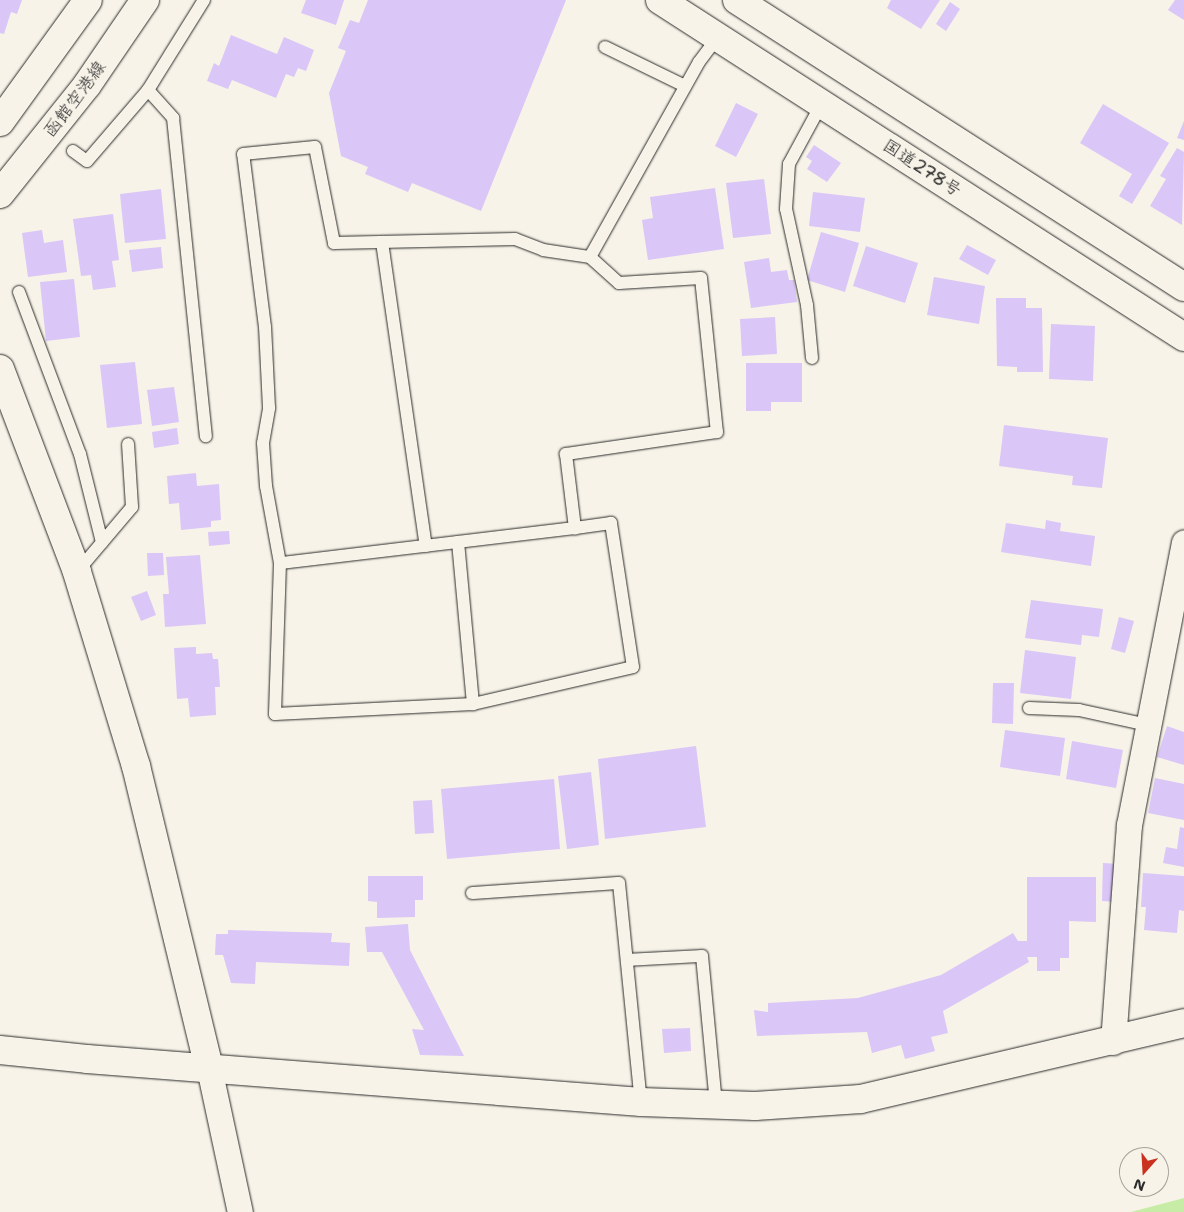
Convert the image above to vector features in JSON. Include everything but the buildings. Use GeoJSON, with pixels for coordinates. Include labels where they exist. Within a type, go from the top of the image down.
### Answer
{"type":"FeatureCollection","features":[{"type":"Feature","properties":{"kind":"main road"},"geometry":{"type":"LineString","coordinates":[[0,122],[88,0]]}},
{"type":"Feature","properties":{"kind":"main road","name":"函館空港線"},"geometry":{"type":"LineString","coordinates":[[0,194],[87,85],[145,0]]}},
{"type":"Feature","properties":{"kind":"main road","name":"国道278号"},"geometry":{"type":"LineString","coordinates":[[660,0],[1184,337]]}},
{"type":"Feature","properties":{"kind":"main road"},"geometry":{"type":"LineString","coordinates":[[736,0],[1184,287]]}},
{"type":"Feature","properties":{"kind":"main road"},"geometry":{"type":"LineString","coordinates":[[0,369],[77,572],[136,766],[209,1068]]}},
{"type":"Feature","properties":{"kind":"main road"},"geometry":{"type":"LineString","coordinates":[[0,1050],[641,1102],[755,1106],[861,1099],[1113,1042],[1184,1023]]}},
{"type":"Feature","properties":{"kind":"street"},"geometry":{"type":"LineString","coordinates":[[1113,1042],[1128,825],[1184,542]]}},
{"type":"Feature","properties":{"kind":"street"},"geometry":{"type":"LineString","coordinates":[[209,1068],[240,1212]]}},
{"type":"Feature","properties":{"kind":"lane"},"geometry":{"type":"LineString","coordinates":[[73,151],[87,161],[148,90],[204,0]]}},
{"type":"Feature","properties":{"kind":"lane"},"geometry":{"type":"LineString","coordinates":[[590,257],[685,86],[718,37]]}},
{"type":"Feature","properties":{"kind":"lane"},"geometry":{"type":"LineString","coordinates":[[605,47],[685,86]]}},
{"type":"Feature","properties":{"kind":"lane"},"geometry":{"type":"LineString","coordinates":[[148,90],[173,118],[206,436]]}},
{"type":"Feature","properties":{"kind":"lane"},"geometry":{"type":"LineString","coordinates":[[812,358],[807,305],[786,209],[789,164],[822,103]]}},
{"type":"Feature","properties":{"kind":"lane"},"geometry":{"type":"LineString","coordinates":[[280,563],[575,528],[611,523],[633,668],[473,704],[275,714],[280,563],[266,486],[263,443],[268,408],[264,327],[243,154],[315,147],[334,244],[515,239],[543,250],[590,257],[619,283],[701,278],[717,432],[566,454],[575,528]]}},
{"type":"Feature","properties":{"kind":"lane"},"geometry":{"type":"LineString","coordinates":[[382,242],[426,546]]}},
{"type":"Feature","properties":{"kind":"lane"},"geometry":{"type":"LineString","coordinates":[[19,292],[80,454],[102,542]]}},
{"type":"Feature","properties":{"kind":"lane"},"geometry":{"type":"LineString","coordinates":[[77,572],[132,507],[128,444]]}},
{"type":"Feature","properties":{"kind":"lane"},"geometry":{"type":"LineString","coordinates":[[458,542],[473,704]]}},
{"type":"Feature","properties":{"kind":"lane"},"geometry":{"type":"LineString","coordinates":[[1029,708],[1079,710],[1148,725]]}},
{"type":"Feature","properties":{"kind":"lane"},"geometry":{"type":"LineString","coordinates":[[472,893],[619,883],[641,1102]]}},
{"type":"Feature","properties":{"kind":"lane"},"geometry":{"type":"LineString","coordinates":[[627,960],[702,956],[716,1105]]}},
{"type":"Feature","properties":{"kind":"green space"},"geometry":{"type":"Polygon","coordinates":[[[1184,1198],[1184,1212],[1131,1212],[1184,1198]]]}}]}
